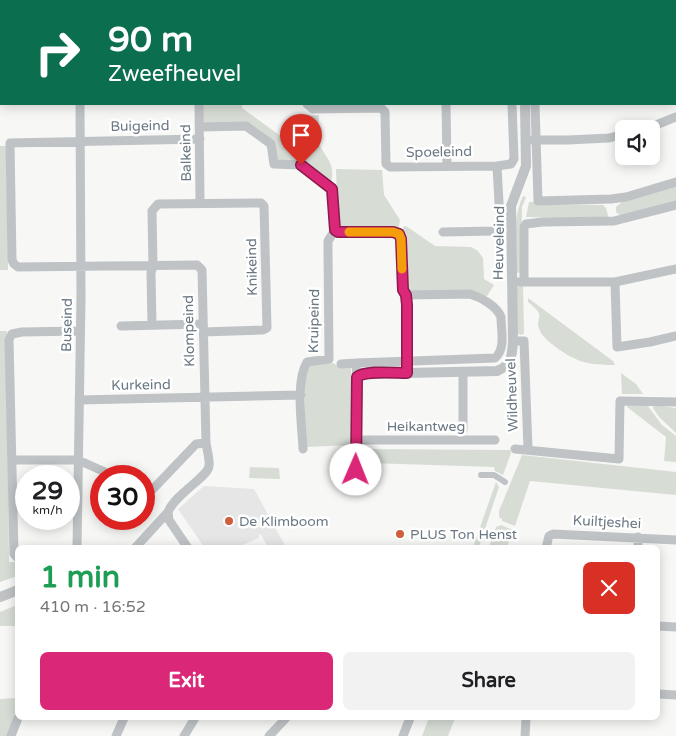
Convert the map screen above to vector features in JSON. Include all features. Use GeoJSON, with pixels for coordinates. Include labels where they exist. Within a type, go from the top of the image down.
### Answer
{"type":"FeatureCollection","features":[{"type":"Feature","properties":{"kind":"street","name":"Buseind"},"geometry":{"type":"LineString","coordinates":[[77,545],[81,266],[80,105]]}},
{"type":"Feature","properties":{"kind":"street","name":"Balkeind"},"geometry":{"type":"LineString","coordinates":[[199,105],[200,202]]}},
{"type":"Feature","properties":{"kind":"street"},"geometry":{"type":"LineString","coordinates":[[446,105],[447,165]]}},
{"type":"Feature","properties":{"kind":"street"},"geometry":{"type":"LineString","coordinates":[[443,232],[494,231],[498,227],[500,221],[497,166],[511,164],[514,159],[512,105]]}},
{"type":"Feature","properties":{"kind":"street","name":"Heuveleind"},"geometry":{"type":"LineString","coordinates":[[463,372],[497,371],[504,368],[510,362],[512,356],[511,206],[526,166],[531,140],[524,105]]}},
{"type":"Feature","properties":{"kind":"street"},"geometry":{"type":"LineString","coordinates":[[535,105],[531,140],[538,201],[611,199],[676,182]]}},
{"type":"Feature","properties":{"kind":"street","name":"Spoeleind"},"geometry":{"type":"LineString","coordinates":[[316,106],[381,108],[385,112],[386,164],[390,167],[497,166]]}},
{"type":"Feature","properties":{"kind":"street"},"geometry":{"type":"LineString","coordinates":[[660,123],[676,117]]}},
{"type":"Feature","properties":{"kind":"street"},"geometry":{"type":"LineString","coordinates":[[200,127],[246,126],[271,144],[274,164],[301,165],[332,189],[335,230],[338,232],[393,232],[399,234],[401,239],[403,290],[406,295],[407,373]]}},
{"type":"Feature","properties":{"kind":"street"},"geometry":{"type":"LineString","coordinates":[[531,140],[568,140],[615,136]]}},
{"type":"Feature","properties":{"kind":"street","name":"Buigeind"},"geometry":{"type":"LineString","coordinates":[[81,266],[18,266],[14,264],[12,260],[10,143],[80,140],[200,139]]}},
{"type":"Feature","properties":{"kind":"street"},"geometry":{"type":"LineString","coordinates":[[152,325],[152,211],[158,204],[200,202]]}},
{"type":"Feature","properties":{"kind":"street","name":"Knikeind"},"geometry":{"type":"LineString","coordinates":[[200,202],[251,202],[261,203],[264,206],[267,328],[263,330],[203,328]]}},
{"type":"Feature","properties":{"kind":"street"},"geometry":{"type":"LineString","coordinates":[[524,282],[524,227],[526,224],[614,221],[676,205]]}},
{"type":"Feature","properties":{"kind":"street","name":"Kruipeind"},"geometry":{"type":"LineString","coordinates":[[301,395],[302,369],[307,362],[329,359],[328,241],[335,230]]}},
{"type":"Feature","properties":{"kind":"street","name":"Klompeind"},"geometry":{"type":"LineString","coordinates":[[81,266],[197,265],[202,270],[206,443],[210,465],[207,473],[176,498],[168,512]]}},
{"type":"Feature","properties":{"kind":"street"},"geometry":{"type":"LineString","coordinates":[[512,282],[615,282],[676,269]]}},
{"type":"Feature","properties":{"kind":"street"},"geometry":{"type":"LineString","coordinates":[[615,282],[618,347],[676,336]]}},
{"type":"Feature","properties":{"kind":"street"},"geometry":{"type":"LineString","coordinates":[[341,364],[495,358],[502,349],[500,313],[476,296],[470,294],[406,295]]}},
{"type":"Feature","properties":{"kind":"street"},"geometry":{"type":"LineString","coordinates":[[121,326],[152,325],[203,328]]}},
{"type":"Feature","properties":{"kind":"street"},"geometry":{"type":"LineString","coordinates":[[15,555],[9,340],[12,334],[22,332],[80,331]]}},
{"type":"Feature","properties":{"kind":"street","name":"Wildheuvel"},"geometry":{"type":"LineString","coordinates":[[513,341],[524,341],[528,449]]}},
{"type":"Feature","properties":{"kind":"street"},"geometry":{"type":"LineString","coordinates":[[352,490],[356,484],[356,363]]}},
{"type":"Feature","properties":{"kind":"street"},"geometry":{"type":"LineString","coordinates":[[357,377],[368,373],[463,372],[463,430]]}},
{"type":"Feature","properties":{"kind":"street"},"geometry":{"type":"LineString","coordinates":[[301,395],[303,449]]}},
{"type":"Feature","properties":{"kind":"street","name":"Kurkeind"},"geometry":{"type":"LineString","coordinates":[[79,400],[301,395]]}},
{"type":"Feature","properties":{"kind":"street"},"geometry":{"type":"LineString","coordinates":[[515,449],[619,459],[620,401],[676,402]]}},
{"type":"Feature","properties":{"kind":"street","name":"Heikantweg"},"geometry":{"type":"LineString","coordinates":[[357,444],[495,440]]}},
{"type":"Feature","properties":{"kind":"street"},"geometry":{"type":"LineString","coordinates":[[155,487],[196,444],[206,443]]}},
{"type":"Feature","properties":{"kind":"street"},"geometry":{"type":"LineString","coordinates":[[13,460],[78,460],[90,465]]}},
{"type":"Feature","properties":{"kind":"street"},"geometry":{"type":"LineString","coordinates":[[481,475],[494,475],[505,482]]}},
{"type":"Feature","properties":{"kind":"street"},"geometry":{"type":"LineString","coordinates":[[138,545],[168,512]]}},
{"type":"Feature","properties":{"kind":"street"},"geometry":{"type":"LineString","coordinates":[[168,512],[169,520],[186,545]]}},
{"type":"Feature","properties":{"kind":"street","name":"Kuiltjeshei"},"geometry":{"type":"LineString","coordinates":[[547,545],[549,536],[553,534],[676,540]]}},
{"type":"Feature","properties":{"kind":"street"},"geometry":{"type":"LineString","coordinates":[[638,537],[638,545]]}},
{"type":"Feature","properties":{"kind":"street"},"geometry":{"type":"LineString","coordinates":[[0,597],[15,591]]}},
{"type":"Feature","properties":{"kind":"street"},"geometry":{"type":"LineString","coordinates":[[660,626],[676,627]]}},
{"type":"Feature","properties":{"kind":"street"},"geometry":{"type":"LineString","coordinates":[[660,694],[676,695]]}},
{"type":"Feature","properties":{"kind":"street"},"geometry":{"type":"LineString","coordinates":[[11,736],[17,720]]}},
{"type":"Feature","properties":{"kind":"street"},"geometry":{"type":"LineString","coordinates":[[116,736],[123,720]]}},
{"type":"Feature","properties":{"kind":"street"},"geometry":{"type":"LineString","coordinates":[[184,736],[194,720]]}},
{"type":"Feature","properties":{"kind":"street"},"geometry":{"type":"LineString","coordinates":[[269,736],[284,720]]}},
{"type":"Feature","properties":{"kind":"street"},"geometry":{"type":"LineString","coordinates":[[403,736],[409,720]]}},
{"type":"Feature","properties":{"kind":"street"},"geometry":{"type":"LineString","coordinates":[[526,720],[526,736]]}},
{"type":"Feature","properties":{"kind":"shaded area"},"geometry":{"type":"Polygon","coordinates":[[[203,105],[242,105],[242,108],[282,137],[294,122],[304,122],[304,116],[319,115],[318,139],[319,145],[331,164],[332,177],[330,185],[300,162],[276,161],[275,143],[246,123],[203,123],[203,105]]]}},
{"type":"Feature","properties":{"kind":"shaded area"},"geometry":{"type":"Polygon","coordinates":[[[0,146],[6,146],[8,270],[0,270],[0,146]]]}},
{"type":"Feature","properties":{"kind":"shaded area"},"geometry":{"type":"Polygon","coordinates":[[[336,169],[382,170],[384,195],[400,220],[398,231],[338,228],[336,169]]]}},
{"type":"Feature","properties":{"kind":"shaded area"},"geometry":{"type":"Polygon","coordinates":[[[676,186],[676,202],[621,216],[616,212],[616,207],[622,202],[676,186]]]}},
{"type":"Feature","properties":{"kind":"shaded area"},"geometry":{"type":"Polygon","coordinates":[[[523,196],[526,197],[522,207],[521,270],[519,273],[515,272],[515,233],[517,214],[523,196]]]}},
{"type":"Feature","properties":{"kind":"shaded area"},"geometry":{"type":"Polygon","coordinates":[[[529,202],[535,202],[536,204],[603,205],[606,208],[609,219],[526,217],[529,202]]]}},
{"type":"Feature","properties":{"kind":"shaded area"},"geometry":{"type":"Polygon","coordinates":[[[406,226],[435,246],[471,247],[478,251],[483,258],[484,279],[494,285],[485,299],[409,293],[406,290],[403,227],[406,226]]]}},
{"type":"Feature","properties":{"kind":"shaded area"},"geometry":{"type":"Polygon","coordinates":[[[523,286],[524,333],[522,335],[516,331],[516,288],[523,286]]]}},
{"type":"Feature","properties":{"kind":"shaded area"},"geometry":{"type":"Polygon","coordinates":[[[528,298],[613,361],[615,365],[579,361],[553,345],[540,331],[538,311],[528,302],[528,298]]]}},
{"type":"Feature","properties":{"kind":"shaded area"},"geometry":{"type":"Polygon","coordinates":[[[0,331],[7,331],[9,562],[15,562],[15,577],[0,582],[0,331]]]}},
{"type":"Feature","properties":{"kind":"shaded area"},"geometry":{"type":"Polygon","coordinates":[[[333,363],[338,366],[351,366],[353,445],[305,447],[305,370],[310,364],[333,363]]]}},
{"type":"Feature","properties":{"kind":"shaded area"},"geometry":{"type":"Polygon","coordinates":[[[621,373],[636,384],[643,394],[622,394],[621,373]]]}},
{"type":"Feature","properties":{"kind":"shaded area"},"geometry":{"type":"Polygon","coordinates":[[[628,405],[648,406],[662,425],[676,436],[676,462],[664,461],[666,437],[627,407],[628,405]]]}},
{"type":"Feature","properties":{"kind":"shaded area"},"geometry":{"type":"Polygon","coordinates":[[[654,405],[676,408],[676,433],[659,417],[653,408],[654,405]]]}},
{"type":"Feature","properties":{"kind":"shaded area"},"geometry":{"type":"Polygon","coordinates":[[[360,449],[510,450],[511,453],[503,475],[495,471],[494,467],[369,463],[365,468],[365,474],[360,472],[360,449]]]}},
{"type":"Feature","properties":{"kind":"shaded area"},"geometry":{"type":"Polygon","coordinates":[[[522,455],[676,472],[676,495],[530,481],[515,526],[502,521],[499,517],[499,511],[522,455]]]}},
{"type":"Feature","properties":{"kind":"shaded area"},"geometry":{"type":"Polygon","coordinates":[[[250,467],[279,468],[280,479],[249,478],[250,467]]]}},
{"type":"Feature","properties":{"kind":"shaded area"},"geometry":{"type":"Polygon","coordinates":[[[496,482],[499,487],[480,545],[474,545],[496,482]]]}},
{"type":"Feature","properties":{"kind":"shaded area","name":"De Klimboom"},"geometry":{"type":"Polygon","coordinates":[[[204,486],[254,489],[285,545],[267,545],[260,533],[259,538],[242,545],[203,545],[178,509],[204,486]]]}},
{"type":"Feature","properties":{"kind":"shaded area"},"geometry":{"type":"Polygon","coordinates":[[[501,525],[513,530],[508,545],[490,545],[496,527],[501,525]]]}},
{"type":"Feature","properties":{"kind":"shaded area"},"geometry":{"type":"Polygon","coordinates":[[[15,606],[15,626],[0,626],[0,612],[15,606]]]}},
{"type":"Feature","properties":{"kind":"shaded area"},"geometry":{"type":"Polygon","coordinates":[[[15,698],[15,716],[7,736],[0,736],[0,699],[15,698]]]}},
{"type":"Feature","properties":{"kind":"shaded area"},"geometry":{"type":"Polygon","coordinates":[[[428,720],[454,720],[448,736],[422,736],[428,720]]]}},
{"type":"Feature","properties":{"kind":"slow traffic"},"geometry":{"type":"LineString","coordinates":[[349,232],[393,232],[399,234],[401,239],[402,269]]}},
{"type":"Feature","properties":{"kind":"place","name":"De Klimboom"},"geometry":{"type":"Point","coordinates":[229,521]}},
{"type":"Feature","properties":{"kind":"place","name":"PLUS Ton Henst"},"geometry":{"type":"Point","coordinates":[400,534]}},
{"type":"Feature","properties":{"kind":"route"},"geometry":{"type":"LineString","coordinates":[[301,165],[332,189],[335,230],[338,232],[393,232],[399,234],[401,239],[403,290],[406,295],[407,305],[407,373],[368,373],[357,377],[356,470]]}}]}
